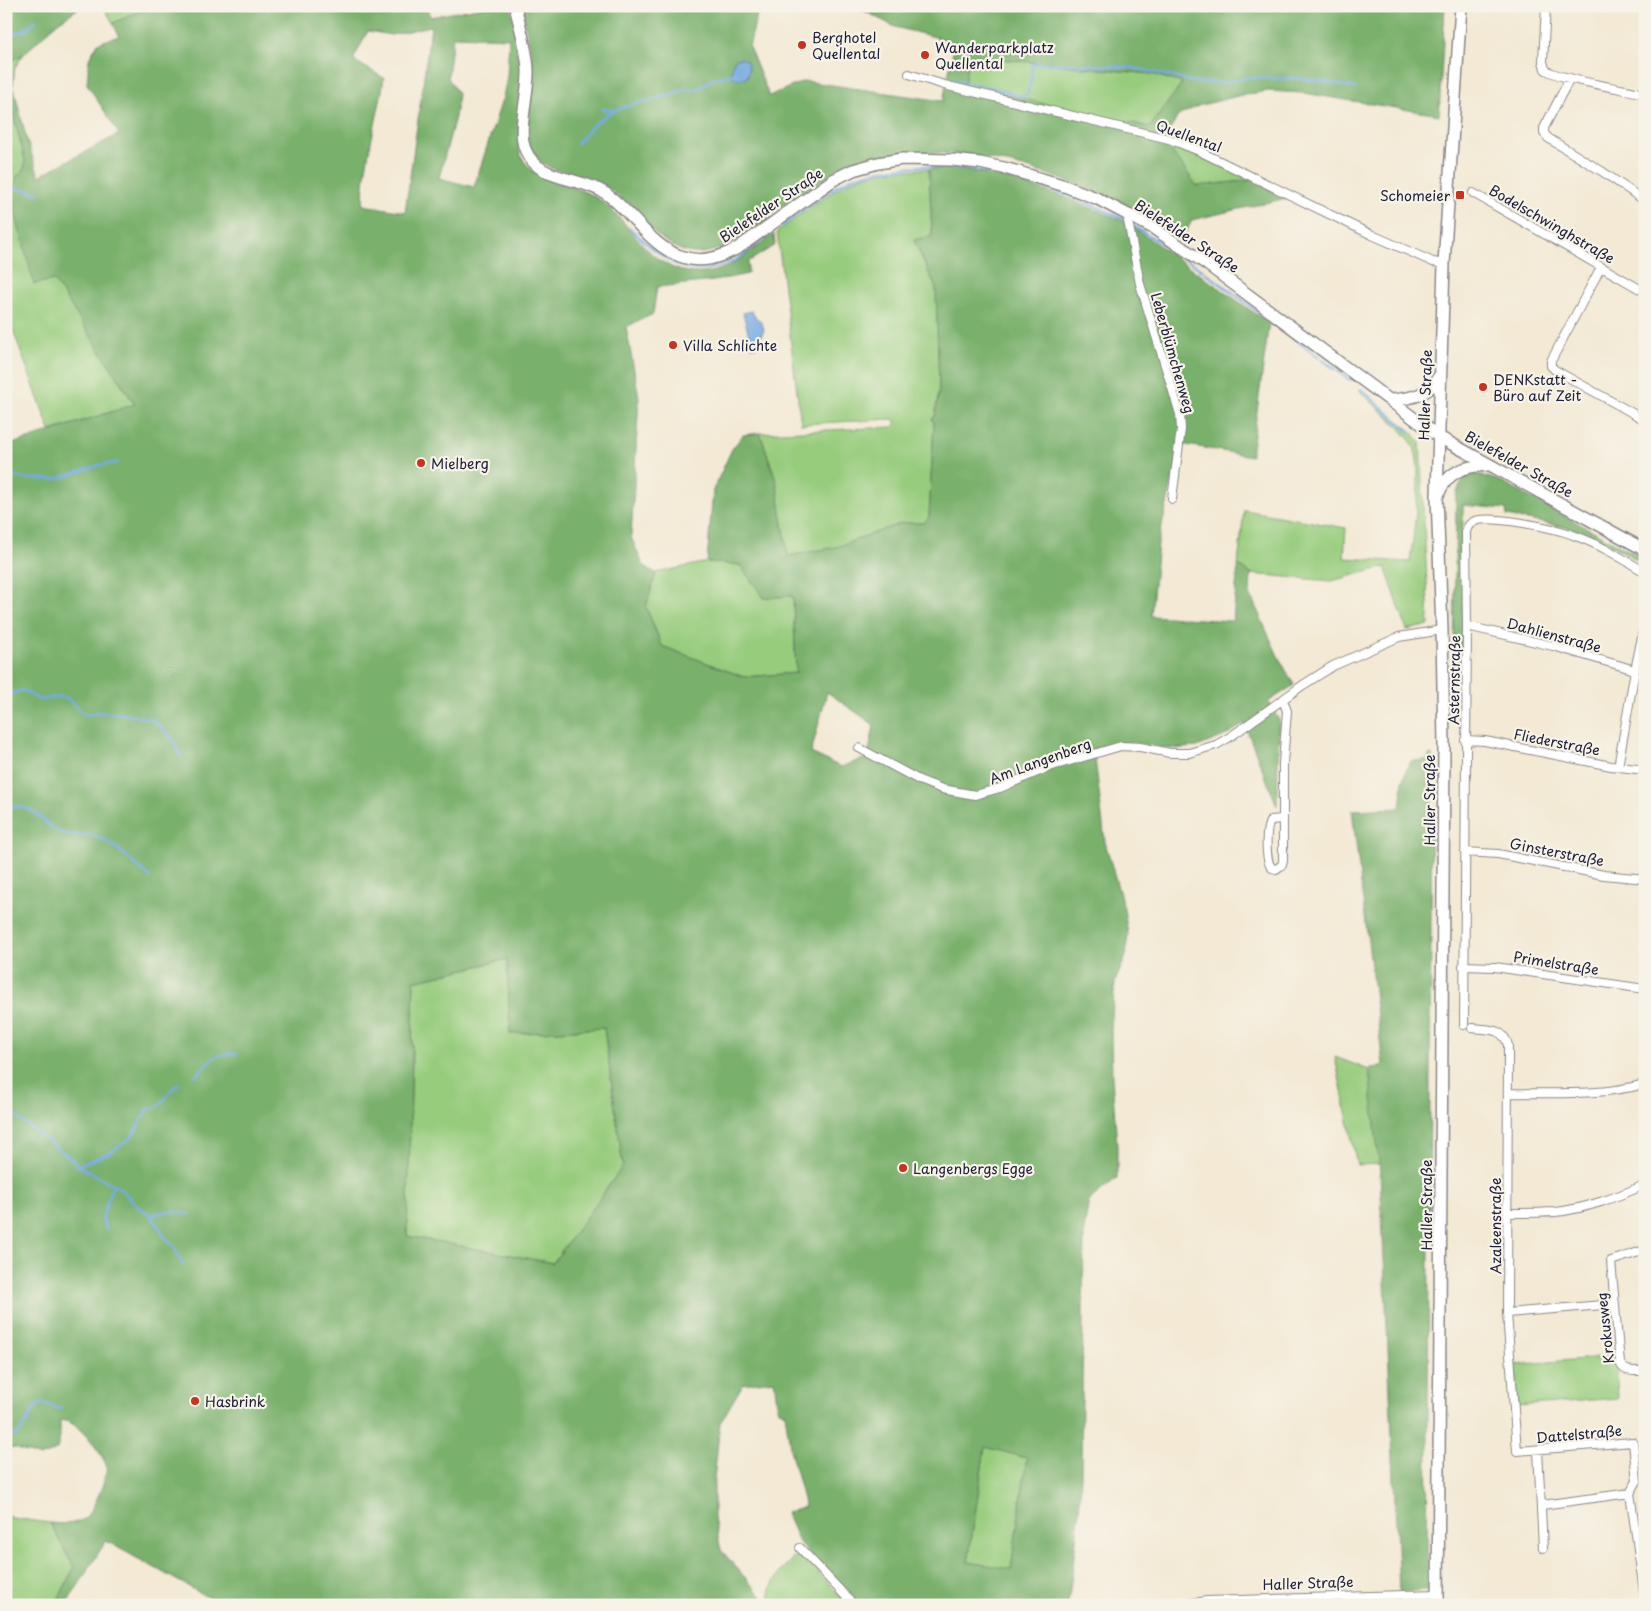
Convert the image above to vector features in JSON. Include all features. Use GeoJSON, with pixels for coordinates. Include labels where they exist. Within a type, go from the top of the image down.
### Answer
{"type":"FeatureCollection","features":[{"type":"Feature","properties":{"kind":"main road","name":"Bielefelder Straße"},"geometry":{"type":"LineString","coordinates":[[515,6],[528,68],[527,97],[522,137],[524,148],[530,159],[539,168],[552,175],[593,186],[605,193],[618,203],[665,249],[679,256],[694,260],[708,260],[724,256],[834,180],[866,166],[902,159],[952,160],[980,163],[1062,185],[1130,214],[1153,228],[1208,265],[1439,437],[1645,550]]}},
{"type":"Feature","properties":{"kind":"main road","name":"Haller Straße"},"geometry":{"type":"LineString","coordinates":[[1438,1600],[1444,765],[1442,630],[1437,497],[1444,264],[1461,6]]}},
{"type":"Feature","properties":{"kind":"main road"},"geometry":{"type":"LineString","coordinates":[[1391,400],[1408,399],[1421,394],[1434,384],[1440,373]]}},
{"type":"Feature","properties":{"kind":"main road"},"geometry":{"type":"LineString","coordinates":[[1437,497],[1441,488],[1454,472],[1472,466],[1488,465]]}},
{"type":"Feature","properties":{"kind":"street"},"geometry":{"type":"LineString","coordinates":[[1546,6],[1543,61],[1545,68],[1552,73],[1570,78],[1645,94]]}},
{"type":"Feature","properties":{"kind":"street","name":"Quellental"},"geometry":{"type":"LineString","coordinates":[[909,74],[944,85],[1169,139],[1249,174],[1370,234],[1433,262],[1444,264]]}},
{"type":"Feature","properties":{"kind":"street"},"geometry":{"type":"LineString","coordinates":[[1570,78],[1544,128],[1544,133],[1548,138],[1645,201]]}},
{"type":"Feature","properties":{"kind":"street","name":"Bodelschwinghstraße"},"geometry":{"type":"LineString","coordinates":[[1473,193],[1645,292]]}},
{"type":"Feature","properties":{"kind":"street","name":"Leberblümchenweg"},"geometry":{"type":"LineString","coordinates":[[1130,214],[1128,222],[1140,284],[1180,414],[1181,429],[1172,499]]}},
{"type":"Feature","properties":{"kind":"street"},"geometry":{"type":"LineString","coordinates":[[1601,267],[1551,361],[1551,366],[1645,420]]}},
{"type":"Feature","properties":{"kind":"street","name":"Asternstraße"},"geometry":{"type":"LineString","coordinates":[[1468,1027],[1463,966],[1467,527],[1476,520],[1507,521],[1572,534],[1615,553],[1645,572]]}},
{"type":"Feature","properties":{"kind":"street"},"geometry":{"type":"LineString","coordinates":[[1618,767],[1634,670],[1645,623]]}},
{"type":"Feature","properties":{"kind":"street","name":"Dahlienstraße"},"geometry":{"type":"LineString","coordinates":[[1467,626],[1553,646],[1634,670]]}},
{"type":"Feature","properties":{"kind":"street","name":"Am Langenberg"},"geometry":{"type":"LineString","coordinates":[[859,748],[919,780],[942,789],[975,795],[1000,788],[1049,767],[1121,746],[1134,746],[1179,754],[1201,750],[1230,736],[1318,675],[1399,637],[1442,630]]}},
{"type":"Feature","properties":{"kind":"street"},"geometry":{"type":"LineString","coordinates":[[1282,819],[1271,820],[1267,827],[1267,862],[1272,868],[1276,869],[1282,865],[1283,861],[1283,763],[1287,711],[1283,700]]}},
{"type":"Feature","properties":{"kind":"street","name":"Fliederstraße"},"geometry":{"type":"LineString","coordinates":[[1465,740],[1485,741],[1618,767],[1645,770]]}},
{"type":"Feature","properties":{"kind":"street","name":"Ginsterstraße"},"geometry":{"type":"LineString","coordinates":[[1465,852],[1498,854],[1604,875],[1645,879]]}},
{"type":"Feature","properties":{"kind":"street","name":"Primelstraße"},"geometry":{"type":"LineString","coordinates":[[1463,966],[1495,967],[1645,988]]}},
{"type":"Feature","properties":{"kind":"street","name":"Azaleenstraße"},"geometry":{"type":"LineString","coordinates":[[1468,1027],[1502,1033],[1508,1044],[1507,1313],[1517,1451]]}},
{"type":"Feature","properties":{"kind":"street"},"geometry":{"type":"LineString","coordinates":[[1509,1094],[1597,1093],[1645,1084]]}},
{"type":"Feature","properties":{"kind":"street"},"geometry":{"type":"LineString","coordinates":[[1508,1213],[1555,1212],[1580,1208],[1610,1200],[1645,1185]]}},
{"type":"Feature","properties":{"kind":"street","name":"Krokusweg"},"geometry":{"type":"LineString","coordinates":[[1645,1250],[1611,1261],[1620,1363],[1622,1369],[1628,1371],[1645,1371]]}},
{"type":"Feature","properties":{"kind":"street"},"geometry":{"type":"LineString","coordinates":[[1507,1313],[1615,1304]]}},
{"type":"Feature","properties":{"kind":"street","name":"Dattelstraße"},"geometry":{"type":"LineString","coordinates":[[1517,1451],[1633,1442],[1641,1481]]}},
{"type":"Feature","properties":{"kind":"street"},"geometry":{"type":"LineString","coordinates":[[1538,1450],[1543,1548]]}},
{"type":"Feature","properties":{"kind":"street"},"geometry":{"type":"LineString","coordinates":[[1542,1505],[1630,1493],[1641,1481]]}},
{"type":"Feature","properties":{"kind":"street"},"geometry":{"type":"LineString","coordinates":[[1630,1493],[1645,1598]]}},
{"type":"Feature","properties":{"kind":"street"},"geometry":{"type":"LineString","coordinates":[[800,1548],[854,1605]]}},
{"type":"Feature","properties":{"kind":"street","name":"Haller Straße"},"geometry":{"type":"LineString","coordinates":[[1180,1605],[1207,1601],[1438,1600]]}},
{"type":"Feature","properties":{"kind":"green space"},"geometry":{"type":"Polygon","coordinates":[[[6,6],[82,6],[58,22],[24,54],[6,63],[6,6]]]}},
{"type":"Feature","properties":{"kind":"green space"},"geometry":{"type":"Polygon","coordinates":[[[101,6],[152,6],[113,23],[101,6]]]}},
{"type":"Feature","properties":{"kind":"green space"},"geometry":{"type":"Polygon","coordinates":[[[152,6],[428,6],[430,17],[488,6],[510,6],[520,46],[523,70],[519,149],[531,169],[552,181],[597,198],[621,219],[653,255],[666,264],[680,270],[698,273],[719,270],[739,260],[774,234],[775,245],[748,262],[748,274],[714,281],[657,287],[653,314],[626,327],[639,397],[631,537],[643,565],[656,573],[646,607],[662,646],[744,677],[796,673],[793,596],[764,598],[740,565],[707,562],[713,490],[732,449],[743,435],[760,433],[776,480],[788,556],[836,547],[902,523],[924,523],[929,517],[934,423],[932,419],[935,416],[939,390],[936,288],[914,240],[932,236],[929,169],[951,168],[1014,181],[1059,195],[1124,221],[1269,323],[1251,456],[1181,444],[1158,543],[1151,616],[1233,621],[1238,565],[1251,574],[1250,594],[1278,656],[1294,685],[1268,702],[1279,720],[1277,806],[1244,723],[1229,734],[1197,747],[1171,749],[1130,742],[1094,750],[1105,842],[1124,909],[1128,934],[1126,956],[1115,982],[1111,1029],[1117,1178],[1089,1200],[1084,1230],[1081,1475],[1079,1516],[1068,1605],[859,1605],[850,1598],[800,1544],[786,1513],[805,1507],[791,1453],[785,1413],[778,1409],[774,1380],[743,1384],[720,1423],[714,1480],[714,1519],[721,1550],[764,1599],[765,1605],[222,1605],[106,1541],[66,1605],[57,1605],[74,1568],[50,1523],[73,1523],[85,1518],[100,1493],[105,1477],[106,1465],[100,1454],[81,1430],[70,1422],[60,1420],[60,1437],[57,1449],[51,1453],[40,1457],[15,1448],[6,1449],[6,446],[135,404],[54,280],[34,284],[12,201],[17,176],[24,170],[25,160],[8,92],[14,89],[27,141],[39,176],[119,134],[87,84],[89,59],[98,43],[119,36],[113,23],[152,6]],[[431,26],[391,35],[368,31],[353,60],[384,78],[365,173],[363,205],[405,212],[431,26]],[[453,36],[448,78],[458,94],[455,117],[439,178],[474,187],[503,97],[507,76],[509,38],[453,36]],[[827,692],[811,753],[841,767],[868,757],[874,725],[827,692]],[[507,959],[414,981],[407,1236],[553,1263],[623,1166],[604,1028],[510,1034],[507,959]],[[985,1447],[968,1562],[1011,1569],[1027,1458],[985,1447]]]}},
{"type":"Feature","properties":{"kind":"green space"},"geometry":{"type":"Polygon","coordinates":[[[521,6],[759,6],[749,47],[769,96],[804,81],[943,101],[955,42],[895,27],[855,6],[1445,6],[1439,115],[1303,93],[1268,91],[1242,95],[1198,106],[1178,116],[1164,141],[1197,186],[1253,180],[1287,198],[1192,220],[1182,240],[1146,218],[1104,197],[1059,178],[1010,164],[962,155],[914,153],[870,159],[830,176],[791,200],[757,226],[726,246],[703,253],[689,252],[676,248],[663,240],[619,196],[608,188],[588,179],[545,165],[537,158],[528,141],[527,131],[533,71],[521,6]],[[969,56],[964,86],[1150,127],[1182,83],[1152,74],[969,56]]]}},
{"type":"Feature","properties":{"kind":"green space"},"geometry":{"type":"Polygon","coordinates":[[[24,54],[15,67],[13,85],[6,88],[6,63],[24,54]]]}},
{"type":"Feature","properties":{"kind":"green space"},"geometry":{"type":"Polygon","coordinates":[[[969,56],[1152,74],[1183,82],[1150,127],[963,86],[969,56]]]}},
{"type":"Feature","properties":{"kind":"green space"},"geometry":{"type":"Polygon","coordinates":[[[6,88],[25,160],[24,170],[35,284],[54,279],[135,405],[50,431],[6,311],[6,88]]]}},
{"type":"Feature","properties":{"kind":"green space"},"geometry":{"type":"Polygon","coordinates":[[[1164,141],[1253,180],[1197,186],[1164,141]]]}},
{"type":"Feature","properties":{"kind":"green space"},"geometry":{"type":"Polygon","coordinates":[[[929,169],[932,236],[914,240],[936,288],[939,390],[935,416],[932,419],[934,423],[929,517],[925,523],[902,523],[836,547],[788,556],[776,480],[760,433],[893,427],[897,423],[892,419],[801,424],[777,232],[842,186],[864,176],[896,170],[929,169]]]}},
{"type":"Feature","properties":{"kind":"green space"},"geometry":{"type":"Polygon","coordinates":[[[1360,389],[1411,431],[1420,442],[1429,625],[1407,630],[1385,567],[1332,581],[1251,574],[1238,565],[1244,510],[1346,528],[1344,558],[1410,562],[1418,483],[1416,453],[1407,437],[1360,389]]]}},
{"type":"Feature","properties":{"kind":"green space"},"geometry":{"type":"Polygon","coordinates":[[[1478,474],[1497,480],[1645,559],[1645,565],[1618,549],[1574,529],[1507,516],[1506,509],[1463,505],[1462,722],[1454,651],[1456,496],[1462,480],[1468,476],[1478,474]]]}},
{"type":"Feature","properties":{"kind":"green space"},"geometry":{"type":"Polygon","coordinates":[[[707,562],[740,565],[764,598],[793,596],[796,673],[744,677],[662,646],[646,607],[656,573],[707,562]]]}},
{"type":"Feature","properties":{"kind":"green space"},"geometry":{"type":"Polygon","coordinates":[[[1429,755],[1432,755],[1427,1590],[1399,1592],[1380,1171],[1369,1070],[1383,1065],[1352,810],[1400,808],[1406,770],[1411,761],[1429,760],[1429,755]]]}},
{"type":"Feature","properties":{"kind":"green space"},"geometry":{"type":"Polygon","coordinates":[[[508,959],[510,1034],[604,1028],[623,1166],[553,1263],[407,1236],[414,981],[508,959]]]}},
{"type":"Feature","properties":{"kind":"green space"},"geometry":{"type":"Polygon","coordinates":[[[1335,1057],[1369,1070],[1380,1164],[1357,1165],[1335,1057]]]}},
{"type":"Feature","properties":{"kind":"green space"},"geometry":{"type":"Polygon","coordinates":[[[1616,1356],[1618,1398],[1517,1406],[1515,1365],[1616,1356]]]}},
{"type":"Feature","properties":{"kind":"green space"},"geometry":{"type":"Polygon","coordinates":[[[985,1446],[1027,1458],[1011,1570],[968,1562],[985,1446]]]}},
{"type":"Feature","properties":{"kind":"green space"},"geometry":{"type":"Polygon","coordinates":[[[6,1515],[12,1518],[50,1523],[74,1568],[57,1605],[6,1605],[6,1515]]]}},
{"type":"Feature","properties":{"kind":"green space"},"geometry":{"type":"Polygon","coordinates":[[[799,1553],[849,1605],[769,1605],[769,1597],[774,1582],[787,1564],[799,1553]]]}},
{"type":"Feature","properties":{"kind":"green space"},"geometry":{"type":"Polygon","coordinates":[[[1422,1598],[1426,1600],[1376,1604],[1379,1600],[1422,1598]]]}},
{"type":"Feature","properties":{"kind":"green space"},"geometry":{"type":"Polygon","coordinates":[[[1366,1600],[1368,1604],[1333,1605],[1334,1601],[1366,1600]]]}},
{"type":"Feature","properties":{"kind":"water"},"geometry":{"type":"Polygon","coordinates":[[[741,58],[747,61],[749,69],[747,78],[736,79],[731,74],[734,60],[741,58]]]}},
{"type":"Feature","properties":{"kind":"water"},"geometry":{"type":"Polygon","coordinates":[[[752,311],[762,324],[764,330],[759,340],[761,345],[752,347],[743,313],[752,311]]]}},
{"type":"Feature","properties":{"kind":"waterway"},"geometry":{"type":"LineString","coordinates":[[6,39],[12,34],[25,30],[35,21]]}},
{"type":"Feature","properties":{"kind":"waterway"},"geometry":{"type":"LineString","coordinates":[[953,80],[994,88],[1020,96],[1027,95],[1032,77],[1032,65],[1038,63],[1129,67],[1200,83],[1223,83],[1252,77],[1293,78],[1355,88]]}},
{"type":"Feature","properties":{"kind":"waterway"},"geometry":{"type":"LineString","coordinates":[[577,143],[595,123],[614,111],[668,96],[685,89],[697,90],[712,79],[733,74]]}},
{"type":"Feature","properties":{"kind":"waterway"},"geometry":{"type":"LineString","coordinates":[[601,109],[614,110]]}},
{"type":"Feature","properties":{"kind":"waterway"},"geometry":{"type":"LineString","coordinates":[[781,226],[834,188],[859,176],[905,167],[934,166],[990,172],[1018,179],[1071,197],[1124,219]]}},
{"type":"Feature","properties":{"kind":"waterway"},"geometry":{"type":"LineString","coordinates":[[6,187],[38,194]]}},
{"type":"Feature","properties":{"kind":"waterway"},"geometry":{"type":"LineString","coordinates":[[1134,226],[1195,265],[1350,380]]}},
{"type":"Feature","properties":{"kind":"waterway"},"geometry":{"type":"LineString","coordinates":[[630,228],[665,258],[691,268],[704,269],[719,267],[735,260],[769,234]]}},
{"type":"Feature","properties":{"kind":"waterway"},"geometry":{"type":"LineString","coordinates":[[1361,389],[1409,432]]}},
{"type":"Feature","properties":{"kind":"waterway"},"geometry":{"type":"LineString","coordinates":[[6,475],[29,479],[57,479],[100,465],[118,463]]}},
{"type":"Feature","properties":{"kind":"waterway"},"geometry":{"type":"LineString","coordinates":[[6,695],[23,690],[39,700],[58,697],[67,698],[87,715],[100,712],[153,720],[172,738],[181,757]]}},
{"type":"Feature","properties":{"kind":"waterway"},"geometry":{"type":"LineString","coordinates":[[6,807],[26,808],[62,833],[90,835],[103,839],[118,849],[150,877]]}},
{"type":"Feature","properties":{"kind":"waterway"},"geometry":{"type":"LineString","coordinates":[[195,1076],[217,1056],[237,1054]]}},
{"type":"Feature","properties":{"kind":"waterway"},"geometry":{"type":"LineString","coordinates":[[78,1166],[109,1153],[131,1138],[148,1109],[154,1108],[163,1102],[174,1087],[179,1084]]}},
{"type":"Feature","properties":{"kind":"waterway"},"geometry":{"type":"LineString","coordinates":[[6,1109],[73,1160],[78,1166],[120,1188],[136,1205],[151,1215],[174,1247],[183,1265]]}},
{"type":"Feature","properties":{"kind":"waterway"},"geometry":{"type":"LineString","coordinates":[[106,1229],[102,1218],[113,1184]]}},
{"type":"Feature","properties":{"kind":"waterway"},"geometry":{"type":"LineString","coordinates":[[152,1215],[161,1212],[189,1214]]}},
{"type":"Feature","properties":{"kind":"waterway"},"geometry":{"type":"LineString","coordinates":[[6,1436],[19,1434],[35,1408],[42,1403],[61,1409]]}},
{"type":"Feature","properties":{"kind":"place","name":"Berghotel Quellental"},"geometry":{"type":"Point","coordinates":[802,45]}},
{"type":"Feature","properties":{"kind":"place","name":"Wanderparkplatz Quellental"},"geometry":{"type":"Point","coordinates":[925,55]}},
{"type":"Feature","properties":{"kind":"place","name":"Schomeier"},"geometry":{"type":"Point","coordinates":[1460,195]}},
{"type":"Feature","properties":{"kind":"place","name":"Villa Schlichte"},"geometry":{"type":"Point","coordinates":[673,345]}},
{"type":"Feature","properties":{"kind":"place","name":"DENKstatt - Büro auf Zeit"},"geometry":{"type":"Point","coordinates":[1483,387]}},
{"type":"Feature","properties":{"kind":"place","name":"Mielberg"},"geometry":{"type":"Point","coordinates":[421,463]}},
{"type":"Feature","properties":{"kind":"place","name":"Langenbergs Egge"},"geometry":{"type":"Point","coordinates":[903,1168]}},
{"type":"Feature","properties":{"kind":"place","name":"Hasbrink"},"geometry":{"type":"Point","coordinates":[195,1401]}}]}
